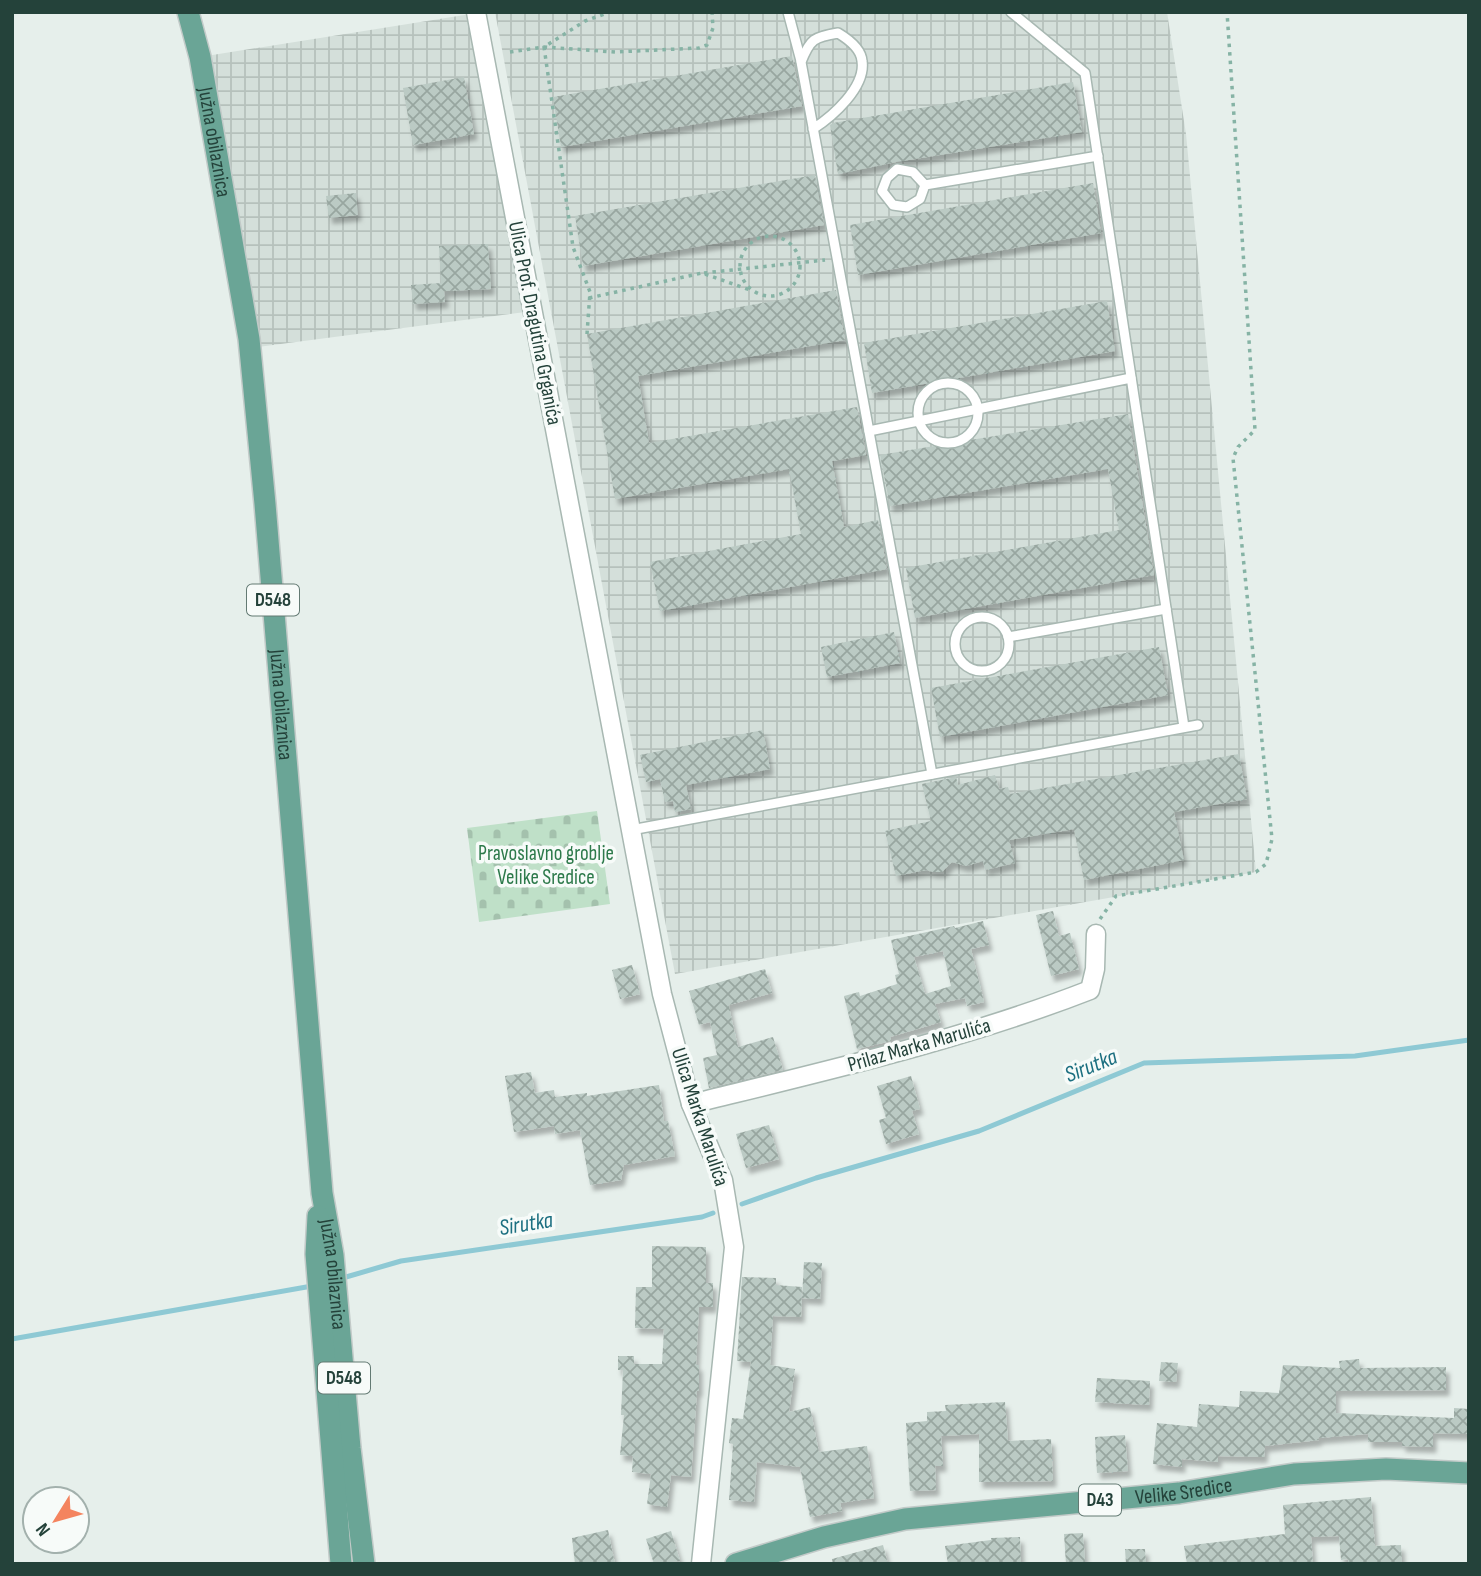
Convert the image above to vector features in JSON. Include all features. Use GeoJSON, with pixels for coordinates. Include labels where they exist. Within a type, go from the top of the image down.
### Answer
{"type":"FeatureCollection","features":[{"type":"Feature","properties":{"kind":"main road","name":"Južna obilaznica"},"geometry":{"type":"LineString","coordinates":[[188,12],[201,57],[249,339],[322,1194],[333,1255],[350,1448],[364,1564]]}},
{"type":"Feature","properties":{"kind":"main road","name":"Južna obilaznica"},"geometry":{"type":"LineString","coordinates":[[322,1194],[316,1254],[341,1564]]}},
{"type":"Feature","properties":{"kind":"main road","name":"Velike Sredice"},"geometry":{"type":"LineString","coordinates":[[736,1564],[824,1537],[905,1519],[1179,1493],[1294,1474],[1386,1469],[1469,1473]]}},
{"type":"Feature","properties":{"kind":"street","name":"Ulica Prof. Dragutina Grganića"},"geometry":{"type":"LineString","coordinates":[[477,12],[594,635]]}},
{"type":"Feature","properties":{"kind":"street","name":"Ulica Marka Marulića"},"geometry":{"type":"LineString","coordinates":[[594,635],[662,994],[691,1104],[723,1180],[734,1247],[701,1564]]}},
{"type":"Feature","properties":{"kind":"street","name":"Prilaz Marka Marulića"},"geometry":{"type":"LineString","coordinates":[[691,1104],[849,1066],[1039,1010],[1090,990],[1095,969],[1096,934]]}},
{"type":"Feature","properties":{"kind":"lane"},"geometry":{"type":"LineString","coordinates":[[788,12],[801,62],[932,774]]}},
{"type":"Feature","properties":{"kind":"lane"},"geometry":{"type":"LineString","coordinates":[[1012,12],[1085,74],[1184,727]]}},
{"type":"Feature","properties":{"kind":"lane"},"geometry":{"type":"LineString","coordinates":[[801,62],[808,45],[818,36],[838,33],[851,41],[862,60],[859,82],[831,117],[813,129]]}},
{"type":"Feature","properties":{"kind":"lane"},"geometry":{"type":"LineString","coordinates":[[925,186],[1098,156]]}},
{"type":"Feature","properties":{"kind":"lane"},"geometry":{"type":"LineString","coordinates":[[897,169],[912,172],[925,186],[920,199],[907,206],[893,205],[882,191],[887,178],[897,169]]}},
{"type":"Feature","properties":{"kind":"lane"},"geometry":{"type":"LineString","coordinates":[[869,431],[1131,378]]}},
{"type":"Feature","properties":{"kind":"lane"},"geometry":{"type":"LineString","coordinates":[[942,384],[961,386],[969,392],[978,409],[974,428],[959,441],[939,442],[923,430],[919,421],[918,411],[926,394],[942,384]]}},
{"type":"Feature","properties":{"kind":"lane"},"geometry":{"type":"LineString","coordinates":[[1008,637],[1166,609]]}},
{"type":"Feature","properties":{"kind":"lane"},"geometry":{"type":"LineString","coordinates":[[974,618],[991,618],[1004,629],[1008,637],[1009,646],[1001,663],[985,670],[967,667],[956,653],[955,644],[960,628],[974,618]]}},
{"type":"Feature","properties":{"kind":"lane"},"geometry":{"type":"LineString","coordinates":[[631,830],[1198,725]]}},
{"type":"Feature","properties":{"kind":"path"},"geometry":{"type":"LineString","coordinates":[[544,47],[585,20],[610,12]]}},
{"type":"Feature","properties":{"kind":"path"},"geometry":{"type":"LineString","coordinates":[[510,52],[544,47],[615,52],[699,48],[707,45],[713,28],[712,12]]}},
{"type":"Feature","properties":{"kind":"path"},"geometry":{"type":"LineString","coordinates":[[1096,934],[1101,915],[1116,896],[1256,872],[1266,864],[1272,839],[1233,458],[1238,447],[1255,430],[1227,12]]}},
{"type":"Feature","properties":{"kind":"path"},"geometry":{"type":"LineString","coordinates":[[544,47],[573,247],[590,292],[587,334]]}},
{"type":"Feature","properties":{"kind":"path"},"geometry":{"type":"LineString","coordinates":[[702,273],[762,296],[782,294],[797,281],[800,263],[797,251],[791,243],[772,236],[753,241],[746,248],[741,257],[740,269],[746,284],[753,291]]}},
{"type":"Feature","properties":{"kind":"path"},"geometry":{"type":"LineString","coordinates":[[589,298],[702,273],[837,257]]}},
{"type":"Feature","properties":{"kind":"shaded area"},"geometry":{"type":"Polygon","coordinates":[[[495,12],[1167,12],[1186,134],[1256,872],[675,974],[495,12]]]}},
{"type":"Feature","properties":{"kind":"shaded area"},"geometry":{"type":"Polygon","coordinates":[[[477,13],[533,311],[250,348],[200,57],[477,13]]]}},
{"type":"Feature","properties":{"kind":"green space","name":"Pravoslavno groblje Velike Sredice"},"geometry":{"type":"Polygon","coordinates":[[[597,811],[610,904],[479,922],[467,828],[597,811]]]}},
{"type":"Feature","properties":{"kind":"building"},"geometry":{"type":"Polygon","coordinates":[[[792,56],[802,106],[561,147],[553,97],[792,56]]]}},
{"type":"Feature","properties":{"kind":"building"},"geometry":{"type":"Polygon","coordinates":[[[464,77],[474,134],[413,145],[403,88],[464,77]]]}},
{"type":"Feature","properties":{"kind":"building"},"geometry":{"type":"Polygon","coordinates":[[[1073,82],[1082,132],[838,174],[830,125],[833,123],[1073,82]]]}},
{"type":"Feature","properties":{"kind":"building"},"geometry":{"type":"Polygon","coordinates":[[[815,175],[824,225],[583,266],[575,216],[815,175]]]}},
{"type":"Feature","properties":{"kind":"building"},"geometry":{"type":"Polygon","coordinates":[[[1093,183],[1101,233],[858,275],[850,225],[1093,183]]]}},
{"type":"Feature","properties":{"kind":"building"},"geometry":{"type":"Polygon","coordinates":[[[356,193],[358,215],[329,218],[326,196],[356,193]]]}},
{"type":"Feature","properties":{"kind":"building"},"geometry":{"type":"Polygon","coordinates":[[[488,244],[491,289],[444,291],[445,302],[413,304],[411,285],[441,283],[439,246],[488,244]]]}},
{"type":"Feature","properties":{"kind":"building"},"geometry":{"type":"Polygon","coordinates":[[[836,290],[845,340],[638,376],[649,443],[857,407],[866,455],[832,461],[844,527],[878,520],[887,569],[660,611],[650,562],[801,534],[789,469],[615,499],[587,334],[836,290]]]}},
{"type":"Feature","properties":{"kind":"building"},"geometry":{"type":"Polygon","coordinates":[[[1107,301],[1115,351],[872,393],[864,343],[1107,301]]]}},
{"type":"Feature","properties":{"kind":"building"},"geometry":{"type":"Polygon","coordinates":[[[1128,414],[1154,575],[915,618],[906,568],[1119,530],[1108,469],[890,506],[880,455],[1128,414]]]}},
{"type":"Feature","properties":{"kind":"building"},"geometry":{"type":"Polygon","coordinates":[[[894,632],[900,663],[827,677],[821,647],[894,632]]]}},
{"type":"Feature","properties":{"kind":"building"},"geometry":{"type":"Polygon","coordinates":[[[1159,647],[1168,695],[940,737],[931,688],[1159,647]]]}},
{"type":"Feature","properties":{"kind":"building"},"geometry":{"type":"Polygon","coordinates":[[[763,730],[770,769],[686,785],[691,809],[675,812],[673,801],[665,802],[660,779],[646,782],[640,755],[763,730]]]}},
{"type":"Feature","properties":{"kind":"building"},"geometry":{"type":"Polygon","coordinates":[[[1239,754],[1247,799],[1174,812],[1184,860],[1084,880],[1074,829],[1009,840],[1015,863],[985,870],[983,861],[966,866],[952,862],[942,872],[926,870],[896,876],[885,831],[931,821],[922,784],[956,777],[958,785],[995,775],[999,789],[1008,787],[1010,794],[1239,754]]]}},
{"type":"Feature","properties":{"kind":"building"},"geometry":{"type":"Polygon","coordinates":[[[1053,911],[1059,936],[1070,933],[1079,969],[1051,976],[1036,915],[1053,911]]]}},
{"type":"Feature","properties":{"kind":"building"},"geometry":{"type":"Polygon","coordinates":[[[983,921],[989,945],[971,949],[984,1002],[967,1006],[965,998],[935,1004],[941,1022],[890,1037],[891,1041],[857,1049],[844,996],[859,992],[860,996],[897,984],[895,975],[899,974],[891,940],[954,926],[955,928],[983,921]],[[943,951],[914,957],[925,994],[951,986],[943,951]]]}},
{"type":"Feature","properties":{"kind":"building"},"geometry":{"type":"Polygon","coordinates":[[[632,965],[640,994],[620,999],[612,970],[632,965]]]}},
{"type":"Feature","properties":{"kind":"building"},"geometry":{"type":"Polygon","coordinates":[[[765,969],[772,993],[729,1005],[738,1047],[773,1037],[783,1070],[709,1088],[703,1058],[717,1055],[710,1022],[699,1025],[689,991],[765,969]]]}},
{"type":"Feature","properties":{"kind":"building"},"geometry":{"type":"Polygon","coordinates":[[[531,1072],[535,1093],[554,1090],[555,1097],[587,1093],[587,1096],[659,1085],[664,1121],[668,1121],[675,1156],[624,1165],[621,1180],[590,1185],[580,1130],[555,1134],[554,1126],[514,1132],[505,1076],[531,1072]]]}},
{"type":"Feature","properties":{"kind":"building"},"geometry":{"type":"Polygon","coordinates":[[[911,1076],[920,1109],[912,1111],[919,1134],[886,1144],[879,1120],[886,1118],[877,1086],[911,1076]]]}},
{"type":"Feature","properties":{"kind":"building"},"geometry":{"type":"Polygon","coordinates":[[[769,1125],[779,1159],[746,1168],[736,1134],[769,1125]]]}},
{"type":"Feature","properties":{"kind":"building"},"geometry":{"type":"Polygon","coordinates":[[[652,1246],[706,1247],[706,1283],[713,1283],[713,1307],[699,1307],[696,1365],[699,1365],[699,1391],[691,1477],[671,1475],[667,1507],[647,1504],[651,1474],[632,1472],[633,1456],[620,1455],[624,1415],[621,1415],[623,1370],[618,1370],[618,1356],[634,1356],[634,1364],[662,1364],[664,1329],[635,1328],[636,1287],[652,1287],[652,1246]]]}},
{"type":"Feature","properties":{"kind":"building"},"geometry":{"type":"Polygon","coordinates":[[[804,1262],[822,1263],[820,1299],[802,1298],[804,1262]]]}},
{"type":"Feature","properties":{"kind":"building"},"geometry":{"type":"Polygon","coordinates":[[[742,1277],[776,1278],[776,1285],[802,1287],[801,1317],[773,1316],[770,1365],[795,1369],[789,1412],[810,1407],[819,1452],[867,1446],[874,1498],[840,1503],[842,1511],[810,1517],[800,1467],[757,1462],[754,1502],[729,1500],[732,1418],[743,1419],[751,1362],[737,1361],[742,1277]]]}},
{"type":"Feature","properties":{"kind":"building"},"geometry":{"type":"Polygon","coordinates":[[[1359,1359],[1360,1368],[1446,1367],[1446,1390],[1336,1391],[1336,1413],[1454,1418],[1454,1408],[1469,1409],[1469,1434],[1433,1433],[1433,1447],[1402,1446],[1402,1442],[1368,1442],[1368,1434],[1318,1438],[1319,1440],[1265,1446],[1264,1457],[1218,1456],[1218,1462],[1182,1459],[1182,1467],[1153,1464],[1157,1423],[1197,1427],[1199,1404],[1239,1407],[1240,1391],[1279,1393],[1283,1365],[1340,1368],[1339,1361],[1359,1359]]]}},
{"type":"Feature","properties":{"kind":"building"},"geometry":{"type":"Polygon","coordinates":[[[1161,1362],[1178,1363],[1176,1382],[1159,1381],[1161,1362]]]}},
{"type":"Feature","properties":{"kind":"building"},"geometry":{"type":"Polygon","coordinates":[[[1097,1378],[1150,1381],[1149,1405],[1095,1402],[1097,1378]]]}},
{"type":"Feature","properties":{"kind":"building"},"geometry":{"type":"Polygon","coordinates":[[[1005,1402],[1008,1441],[1051,1439],[1053,1481],[979,1482],[979,1434],[941,1436],[943,1466],[935,1466],[936,1490],[910,1491],[906,1423],[927,1421],[927,1412],[946,1411],[945,1405],[1005,1402]]]}},
{"type":"Feature","properties":{"kind":"building"},"geometry":{"type":"Polygon","coordinates":[[[1125,1435],[1128,1471],[1097,1473],[1095,1437],[1125,1435]]]}},
{"type":"Feature","properties":{"kind":"building"},"geometry":{"type":"Polygon","coordinates":[[[1371,1497],[1375,1546],[1401,1545],[1402,1564],[1348,1564],[1348,1559],[1341,1560],[1339,1536],[1311,1537],[1313,1564],[1187,1564],[1184,1546],[1285,1534],[1283,1505],[1371,1497]]]}},
{"type":"Feature","properties":{"kind":"building"},"geometry":{"type":"Polygon","coordinates":[[[608,1530],[615,1564],[575,1564],[572,1538],[608,1530]]]}},
{"type":"Feature","properties":{"kind":"building"},"geometry":{"type":"Polygon","coordinates":[[[671,1531],[680,1561],[654,1564],[646,1539],[671,1531]]]}},
{"type":"Feature","properties":{"kind":"building"},"geometry":{"type":"Polygon","coordinates":[[[1083,1533],[1085,1563],[1066,1564],[1064,1534],[1083,1533]]]}},
{"type":"Feature","properties":{"kind":"building"},"geometry":{"type":"Polygon","coordinates":[[[1020,1537],[1021,1564],[948,1564],[945,1546],[991,1538],[1020,1537]]]}},
{"type":"Feature","properties":{"kind":"building"},"geometry":{"type":"Polygon","coordinates":[[[883,1545],[888,1564],[833,1564],[832,1559],[883,1545]]]}},
{"type":"Feature","properties":{"kind":"building"},"geometry":{"type":"Polygon","coordinates":[[[1125,1549],[1145,1549],[1146,1564],[1126,1564],[1125,1549]]]}},
{"type":"Feature","properties":{"kind":"waterway","name":"Sirutka"},"geometry":{"type":"LineString","coordinates":[[742,1204],[816,1178],[979,1131],[1144,1063],[1355,1056],[1469,1040]]}},
{"type":"Feature","properties":{"kind":"waterway","name":"Sirutka"},"geometry":{"type":"LineString","coordinates":[[346,1277],[401,1261],[702,1217],[713,1213]]}},
{"type":"Feature","properties":{"kind":"waterway","name":"Sirutka"},"geometry":{"type":"LineString","coordinates":[[12,1339],[312,1286]]}}]}
